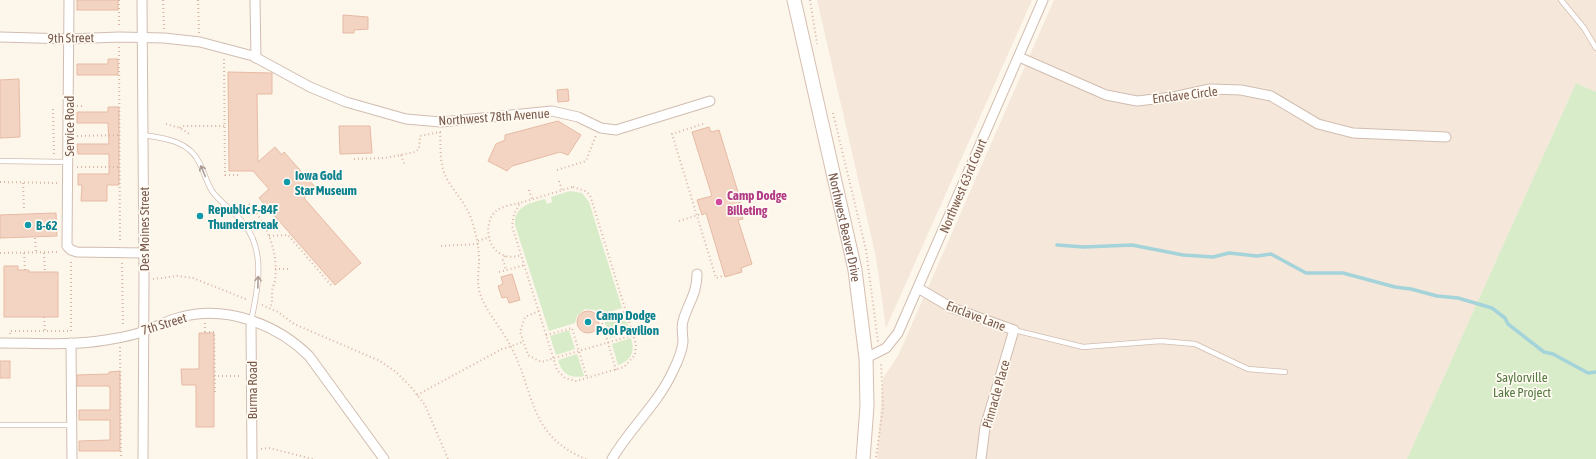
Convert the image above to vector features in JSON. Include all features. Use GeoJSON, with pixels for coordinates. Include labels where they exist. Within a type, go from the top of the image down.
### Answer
{"type":"FeatureCollection","features":[{"type":"Feature","properties":{"kind":"main road","name":"Northwest Beaver Drive"},"geometry":{"type":"LineString","coordinates":[[794,0],[855,270],[866,358],[867,406],[863,459]]}},
{"type":"Feature","properties":{"kind":"street","name":"Service Road"},"geometry":{"type":"LineString","coordinates":[[69,0],[68,246],[71,255]]}},
{"type":"Feature","properties":{"kind":"street","name":"Des Moines Street"},"geometry":{"type":"LineString","coordinates":[[142,0],[141,38],[144,253],[143,459]]}},
{"type":"Feature","properties":{"kind":"street"},"geometry":{"type":"LineString","coordinates":[[256,0],[256,58]]}},
{"type":"Feature","properties":{"kind":"street","name":"Northwest 63rd Court"},"geometry":{"type":"LineString","coordinates":[[866,358],[886,348],[898,333],[1043,0]]}},
{"type":"Feature","properties":{"kind":"street","name":"9th Street"},"geometry":{"type":"LineString","coordinates":[[0,37],[69,39],[119,37],[141,38]]}},
{"type":"Feature","properties":{"kind":"street","name":"Northwest 78th Avenue"},"geometry":{"type":"LineString","coordinates":[[141,38],[164,38],[200,42],[224,48],[256,58],[310,87],[346,102],[406,119],[441,122],[552,111],[578,117],[599,127],[616,130],[710,100]]}},
{"type":"Feature","properties":{"kind":"street","name":"Enclave Circle"},"geometry":{"type":"LineString","coordinates":[[1019,57],[1106,96],[1137,101],[1174,97],[1210,89],[1241,90],[1272,96],[1318,124],[1353,133],[1446,137]]}},
{"type":"Feature","properties":{"kind":"street"},"geometry":{"type":"LineString","coordinates":[[71,255],[77,252],[144,253]]}},
{"type":"Feature","properties":{"kind":"street"},"geometry":{"type":"LineString","coordinates":[[612,459],[624,440],[659,396],[673,371],[683,343],[682,324],[686,310],[695,294],[697,274]]}},
{"type":"Feature","properties":{"kind":"street","name":"Enclave Lane"},"geometry":{"type":"LineString","coordinates":[[918,288],[952,308],[1014,330]]}},
{"type":"Feature","properties":{"kind":"street","name":"7th Street"},"geometry":{"type":"LineString","coordinates":[[0,343],[71,343],[105,340],[144,331],[156,325],[182,317],[210,314],[226,315],[251,321],[271,328],[298,345],[309,356],[384,459]]}},
{"type":"Feature","properties":{"kind":"street","name":"Burma Road"},"geometry":{"type":"LineString","coordinates":[[251,321],[252,459]]}},
{"type":"Feature","properties":{"kind":"street","name":"Pinnacle Place"},"geometry":{"type":"LineString","coordinates":[[981,459],[985,427],[1014,330]]}},
{"type":"Feature","properties":{"kind":"street"},"geometry":{"type":"LineString","coordinates":[[71,343],[72,459]]}},
{"type":"Feature","properties":{"kind":"lane"},"geometry":{"type":"LineString","coordinates":[[1561,0],[1584,28],[1596,48]]}},
{"type":"Feature","properties":{"kind":"lane"},"geometry":{"type":"LineString","coordinates":[[143,135],[166,138],[190,149],[199,161],[211,190],[246,225],[258,255],[258,291],[251,321]]}},
{"type":"Feature","properties":{"kind":"lane"},"geometry":{"type":"LineString","coordinates":[[0,161],[54,162],[68,164]]}},
{"type":"Feature","properties":{"kind":"lane"},"geometry":{"type":"LineString","coordinates":[[1014,330],[1084,347],[1161,341],[1195,344],[1248,369],[1285,372]]}},
{"type":"Feature","properties":{"kind":"lane"},"geometry":{"type":"LineString","coordinates":[[0,425],[72,425]]}},
{"type":"Feature","properties":{"kind":"path"},"geometry":{"type":"LineString","coordinates":[[119,0],[121,459]]}},
{"type":"Feature","properties":{"kind":"path"},"geometry":{"type":"LineString","coordinates":[[164,0],[164,38]]}},
{"type":"Feature","properties":{"kind":"path"},"geometry":{"type":"LineString","coordinates":[[198,0],[200,42]]}},
{"type":"Feature","properties":{"kind":"path"},"geometry":{"type":"LineString","coordinates":[[810,0],[818,46]]}},
{"type":"Feature","properties":{"kind":"path"},"geometry":{"type":"LineString","coordinates":[[224,48],[225,175],[239,175]]}},
{"type":"Feature","properties":{"kind":"path"},"geometry":{"type":"LineString","coordinates":[[832,107],[868,258],[880,352],[883,408],[876,459]]}},
{"type":"Feature","properties":{"kind":"path"},"geometry":{"type":"LineString","coordinates":[[53,109],[54,162]]}},
{"type":"Feature","properties":{"kind":"path"},"geometry":{"type":"LineString","coordinates":[[166,124],[180,128],[191,135]]}},
{"type":"Feature","properties":{"kind":"path"},"geometry":{"type":"LineString","coordinates":[[703,124],[672,134],[716,278],[725,275]]}},
{"type":"Feature","properties":{"kind":"path"},"geometry":{"type":"LineString","coordinates":[[180,128],[182,126],[224,126]]}},
{"type":"Feature","properties":{"kind":"path"},"geometry":{"type":"LineString","coordinates":[[557,170],[586,161],[599,127]]}},
{"type":"Feature","properties":{"kind":"path"},"geometry":{"type":"LineString","coordinates":[[354,159],[385,158],[401,155],[419,149],[420,136],[423,134],[440,132],[441,162],[446,177],[464,202],[478,241],[479,290],[484,305],[510,345],[522,368],[533,407],[548,434],[561,446],[586,459]]}},
{"type":"Feature","properties":{"kind":"path"},"geometry":{"type":"LineString","coordinates":[[68,136],[120,135]]}},
{"type":"Feature","properties":{"kind":"path"},"geometry":{"type":"LineString","coordinates":[[401,155],[405,166]]}},
{"type":"Feature","properties":{"kind":"path"},"geometry":{"type":"LineString","coordinates":[[68,164],[120,166]]}},
{"type":"Feature","properties":{"kind":"path"},"geometry":{"type":"LineString","coordinates":[[0,182],[68,183]]}},
{"type":"Feature","properties":{"kind":"path"},"geometry":{"type":"LineString","coordinates":[[559,182],[562,190]]}},
{"type":"Feature","properties":{"kind":"path"},"geometry":{"type":"LineString","coordinates":[[23,183],[24,209]]}},
{"type":"Feature","properties":{"kind":"path"},"geometry":{"type":"LineString","coordinates":[[520,203],[514,214],[512,226],[522,256],[557,370],[565,378],[576,381],[616,370],[628,365],[635,356],[636,344],[634,335],[590,195],[585,191],[573,187],[501,208],[494,213],[488,223],[490,238],[497,251],[510,258],[522,256]]}},
{"type":"Feature","properties":{"kind":"path"},"geometry":{"type":"LineString","coordinates":[[529,190],[532,199]]}},
{"type":"Feature","properties":{"kind":"path"},"geometry":{"type":"LineString","coordinates":[[249,204],[264,223],[274,255],[275,281],[272,291],[274,298],[270,308]]}},
{"type":"Feature","properties":{"kind":"path"},"geometry":{"type":"LineString","coordinates":[[680,221],[702,214]]}},
{"type":"Feature","properties":{"kind":"path"},"geometry":{"type":"LineString","coordinates":[[269,236],[288,234],[331,285]]}},
{"type":"Feature","properties":{"kind":"path"},"geometry":{"type":"LineString","coordinates":[[35,238],[36,252]]}},
{"type":"Feature","properties":{"kind":"path"},"geometry":{"type":"LineString","coordinates":[[478,241],[490,238]]}},
{"type":"Feature","properties":{"kind":"path"},"geometry":{"type":"LineString","coordinates":[[441,246],[478,244]]}},
{"type":"Feature","properties":{"kind":"path"},"geometry":{"type":"LineString","coordinates":[[0,253],[60,252]]}},
{"type":"Feature","properties":{"kind":"path"},"geometry":{"type":"LineString","coordinates":[[24,253],[24,270]]}},
{"type":"Feature","properties":{"kind":"path"},"geometry":{"type":"LineString","coordinates":[[44,253],[45,272]]}},
{"type":"Feature","properties":{"kind":"path"},"geometry":{"type":"LineString","coordinates":[[10,343],[10,331],[71,331],[71,255]]}},
{"type":"Feature","properties":{"kind":"path"},"geometry":{"type":"LineString","coordinates":[[505,256],[503,260],[506,270]]}},
{"type":"Feature","properties":{"kind":"path"},"geometry":{"type":"LineString","coordinates":[[499,272],[524,265]]}},
{"type":"Feature","properties":{"kind":"path"},"geometry":{"type":"LineString","coordinates":[[275,268],[288,269]]}},
{"type":"Feature","properties":{"kind":"path"},"geometry":{"type":"LineString","coordinates":[[144,280],[177,276],[193,278],[270,308],[294,324],[380,361],[396,372],[425,405],[448,459]]}},
{"type":"Feature","properties":{"kind":"path"},"geometry":{"type":"LineString","coordinates":[[539,311],[525,317],[520,332],[528,355],[541,362],[634,335]]}},
{"type":"Feature","properties":{"kind":"path"},"geometry":{"type":"LineString","coordinates":[[616,370],[601,319],[627,311]]}},
{"type":"Feature","properties":{"kind":"path"},"geometry":{"type":"LineString","coordinates":[[44,317],[44,331]]}},
{"type":"Feature","properties":{"kind":"path"},"geometry":{"type":"LineString","coordinates":[[546,335],[572,328],[587,378]]}},
{"type":"Feature","properties":{"kind":"path"},"geometry":{"type":"LineString","coordinates":[[205,332],[214,332],[215,394]]}},
{"type":"Feature","properties":{"kind":"path"},"geometry":{"type":"LineString","coordinates":[[417,395],[510,345],[523,342]]}},
{"type":"Feature","properties":{"kind":"path"},"geometry":{"type":"LineString","coordinates":[[214,376],[252,376]]}},
{"type":"Feature","properties":{"kind":"path"},"geometry":{"type":"LineString","coordinates":[[252,449],[269,448],[313,459]]}},
{"type":"Feature","properties":{"kind":"shaded area"},"geometry":{"type":"Polygon","coordinates":[[[817,0],[1032,0],[886,328],[876,257],[817,0]]]}},
{"type":"Feature","properties":{"kind":"shaded area"},"geometry":{"type":"Polygon","coordinates":[[[1054,0],[1596,0],[1596,92],[1576,83],[1407,459],[877,459],[883,378],[898,356],[1054,0]]]}},
{"type":"Feature","properties":{"kind":"green space","name":"Saylorville Lake Project"},"geometry":{"type":"Polygon","coordinates":[[[1576,83],[1596,92],[1596,459],[1407,459],[1576,83]]]}},
{"type":"Feature","properties":{"kind":"green space"},"geometry":{"type":"Polygon","coordinates":[[[570,191],[582,193],[589,202],[622,308],[599,315],[595,310],[585,309],[577,316],[575,323],[549,331],[515,225],[515,219],[517,213],[524,206],[545,199],[547,204],[552,202],[551,197],[570,191]]]}},
{"type":"Feature","properties":{"kind":"green space"},"geometry":{"type":"Polygon","coordinates":[[[624,314],[630,332],[610,338],[604,320],[624,314]]]}},
{"type":"Feature","properties":{"kind":"green space"},"geometry":{"type":"Polygon","coordinates":[[[569,330],[575,349],[556,355],[550,336],[569,330]]]}},
{"type":"Feature","properties":{"kind":"green space"},"geometry":{"type":"Polygon","coordinates":[[[631,338],[633,347],[631,354],[629,358],[618,365],[612,344],[631,338]]]}},
{"type":"Feature","properties":{"kind":"green space"},"geometry":{"type":"Polygon","coordinates":[[[577,354],[584,376],[575,377],[564,372],[558,360],[577,354]]]}},
{"type":"Feature","properties":{"kind":"building"},"geometry":{"type":"Polygon","coordinates":[[[77,0],[118,0],[118,10],[77,10],[77,0]]]}},
{"type":"Feature","properties":{"kind":"building"},"geometry":{"type":"Polygon","coordinates":[[[343,15],[368,17],[368,29],[354,30],[354,33],[343,33],[343,15]]]}},
{"type":"Feature","properties":{"kind":"building"},"geometry":{"type":"Polygon","coordinates":[[[108,59],[118,59],[118,75],[77,75],[77,64],[108,64],[108,59]]]}},
{"type":"Feature","properties":{"kind":"building","name":"Iowa Gold Star Museum"},"geometry":{"type":"Polygon","coordinates":[[[228,72],[272,73],[272,94],[257,94],[258,162],[275,147],[282,155],[284,152],[316,188],[304,198],[361,263],[335,285],[259,198],[269,189],[253,171],[229,171],[228,72]]]}},
{"type":"Feature","properties":{"kind":"building"},"geometry":{"type":"Polygon","coordinates":[[[19,79],[20,137],[0,138],[0,80],[19,79]]]}},
{"type":"Feature","properties":{"kind":"building"},"geometry":{"type":"Polygon","coordinates":[[[568,89],[569,101],[558,102],[557,90],[568,89]]]}},
{"type":"Feature","properties":{"kind":"building"},"geometry":{"type":"Polygon","coordinates":[[[108,107],[119,107],[119,185],[107,185],[107,201],[81,201],[82,185],[78,185],[78,174],[109,174],[109,154],[78,154],[77,144],[109,144],[108,123],[77,123],[77,112],[108,112],[108,107]]]}},
{"type":"Feature","properties":{"kind":"building"},"geometry":{"type":"Polygon","coordinates":[[[558,121],[581,135],[568,155],[560,152],[512,166],[507,171],[488,161],[496,144],[505,140],[505,135],[558,121]]]}},
{"type":"Feature","properties":{"kind":"building"},"geometry":{"type":"Polygon","coordinates":[[[339,126],[370,126],[372,153],[340,154],[339,126]]]}},
{"type":"Feature","properties":{"kind":"building","name":"Camp Dodge Billeting"},"geometry":{"type":"Polygon","coordinates":[[[709,127],[711,132],[719,130],[741,202],[738,203],[743,219],[738,220],[752,264],[741,268],[742,272],[725,277],[706,213],[702,215],[697,200],[712,196],[692,132],[709,127]]]}},
{"type":"Feature","properties":{"kind":"building","name":"B-62"},"geometry":{"type":"Polygon","coordinates":[[[56,213],[57,236],[0,238],[0,215],[56,213]]]}},
{"type":"Feature","properties":{"kind":"building"},"geometry":{"type":"Polygon","coordinates":[[[4,266],[18,266],[18,270],[29,270],[29,272],[58,272],[58,317],[4,317],[4,266]]]}},
{"type":"Feature","properties":{"kind":"building"},"geometry":{"type":"Polygon","coordinates":[[[512,274],[520,300],[509,303],[507,297],[502,298],[498,286],[503,284],[501,277],[512,274]]]}},
{"type":"Feature","properties":{"kind":"building","name":"Camp Dodge Pool Pavilion"},"geometry":{"type":"Polygon","coordinates":[[[588,311],[596,314],[599,322],[596,330],[588,333],[580,330],[577,322],[580,314],[588,311]]]}},
{"type":"Feature","properties":{"kind":"building"},"geometry":{"type":"Polygon","coordinates":[[[199,333],[214,333],[214,427],[196,427],[196,385],[182,385],[181,369],[199,369],[199,333]]]}},
{"type":"Feature","properties":{"kind":"building"},"geometry":{"type":"Polygon","coordinates":[[[0,361],[10,361],[10,378],[0,378],[0,361]]]}},
{"type":"Feature","properties":{"kind":"building"},"geometry":{"type":"Polygon","coordinates":[[[120,371],[120,451],[79,451],[79,441],[110,440],[110,420],[79,420],[79,410],[110,410],[110,389],[109,386],[77,386],[77,375],[109,374],[109,372],[120,371]]]}},
{"type":"Feature","properties":{"kind":"waterway"},"geometry":{"type":"LineString","coordinates":[[1057,245],[1084,247],[1132,245],[1183,255],[1213,257],[1229,253],[1257,256],[1271,254],[1306,273],[1343,273],[1395,287],[1411,289],[1437,296],[1458,298],[1492,308],[1505,318],[1508,324],[1544,352],[1553,354],[1588,373],[1596,372]]}},
{"type":"Feature","properties":{"kind":"place","name":"Iowa Gold Star Museum"},"geometry":{"type":"Point","coordinates":[287,182]}},
{"type":"Feature","properties":{"kind":"place","name":"Camp Dodge Billeting"},"geometry":{"type":"Point","coordinates":[719,202]}},
{"type":"Feature","properties":{"kind":"place","name":"Republic F-84F Thunderstreak"},"geometry":{"type":"Point","coordinates":[200,216]}},
{"type":"Feature","properties":{"kind":"place","name":"B-62"},"geometry":{"type":"Point","coordinates":[28,225]}},
{"type":"Feature","properties":{"kind":"place","name":"Camp Dodge Pool Pavilion"},"geometry":{"type":"Point","coordinates":[588,322]}}]}
